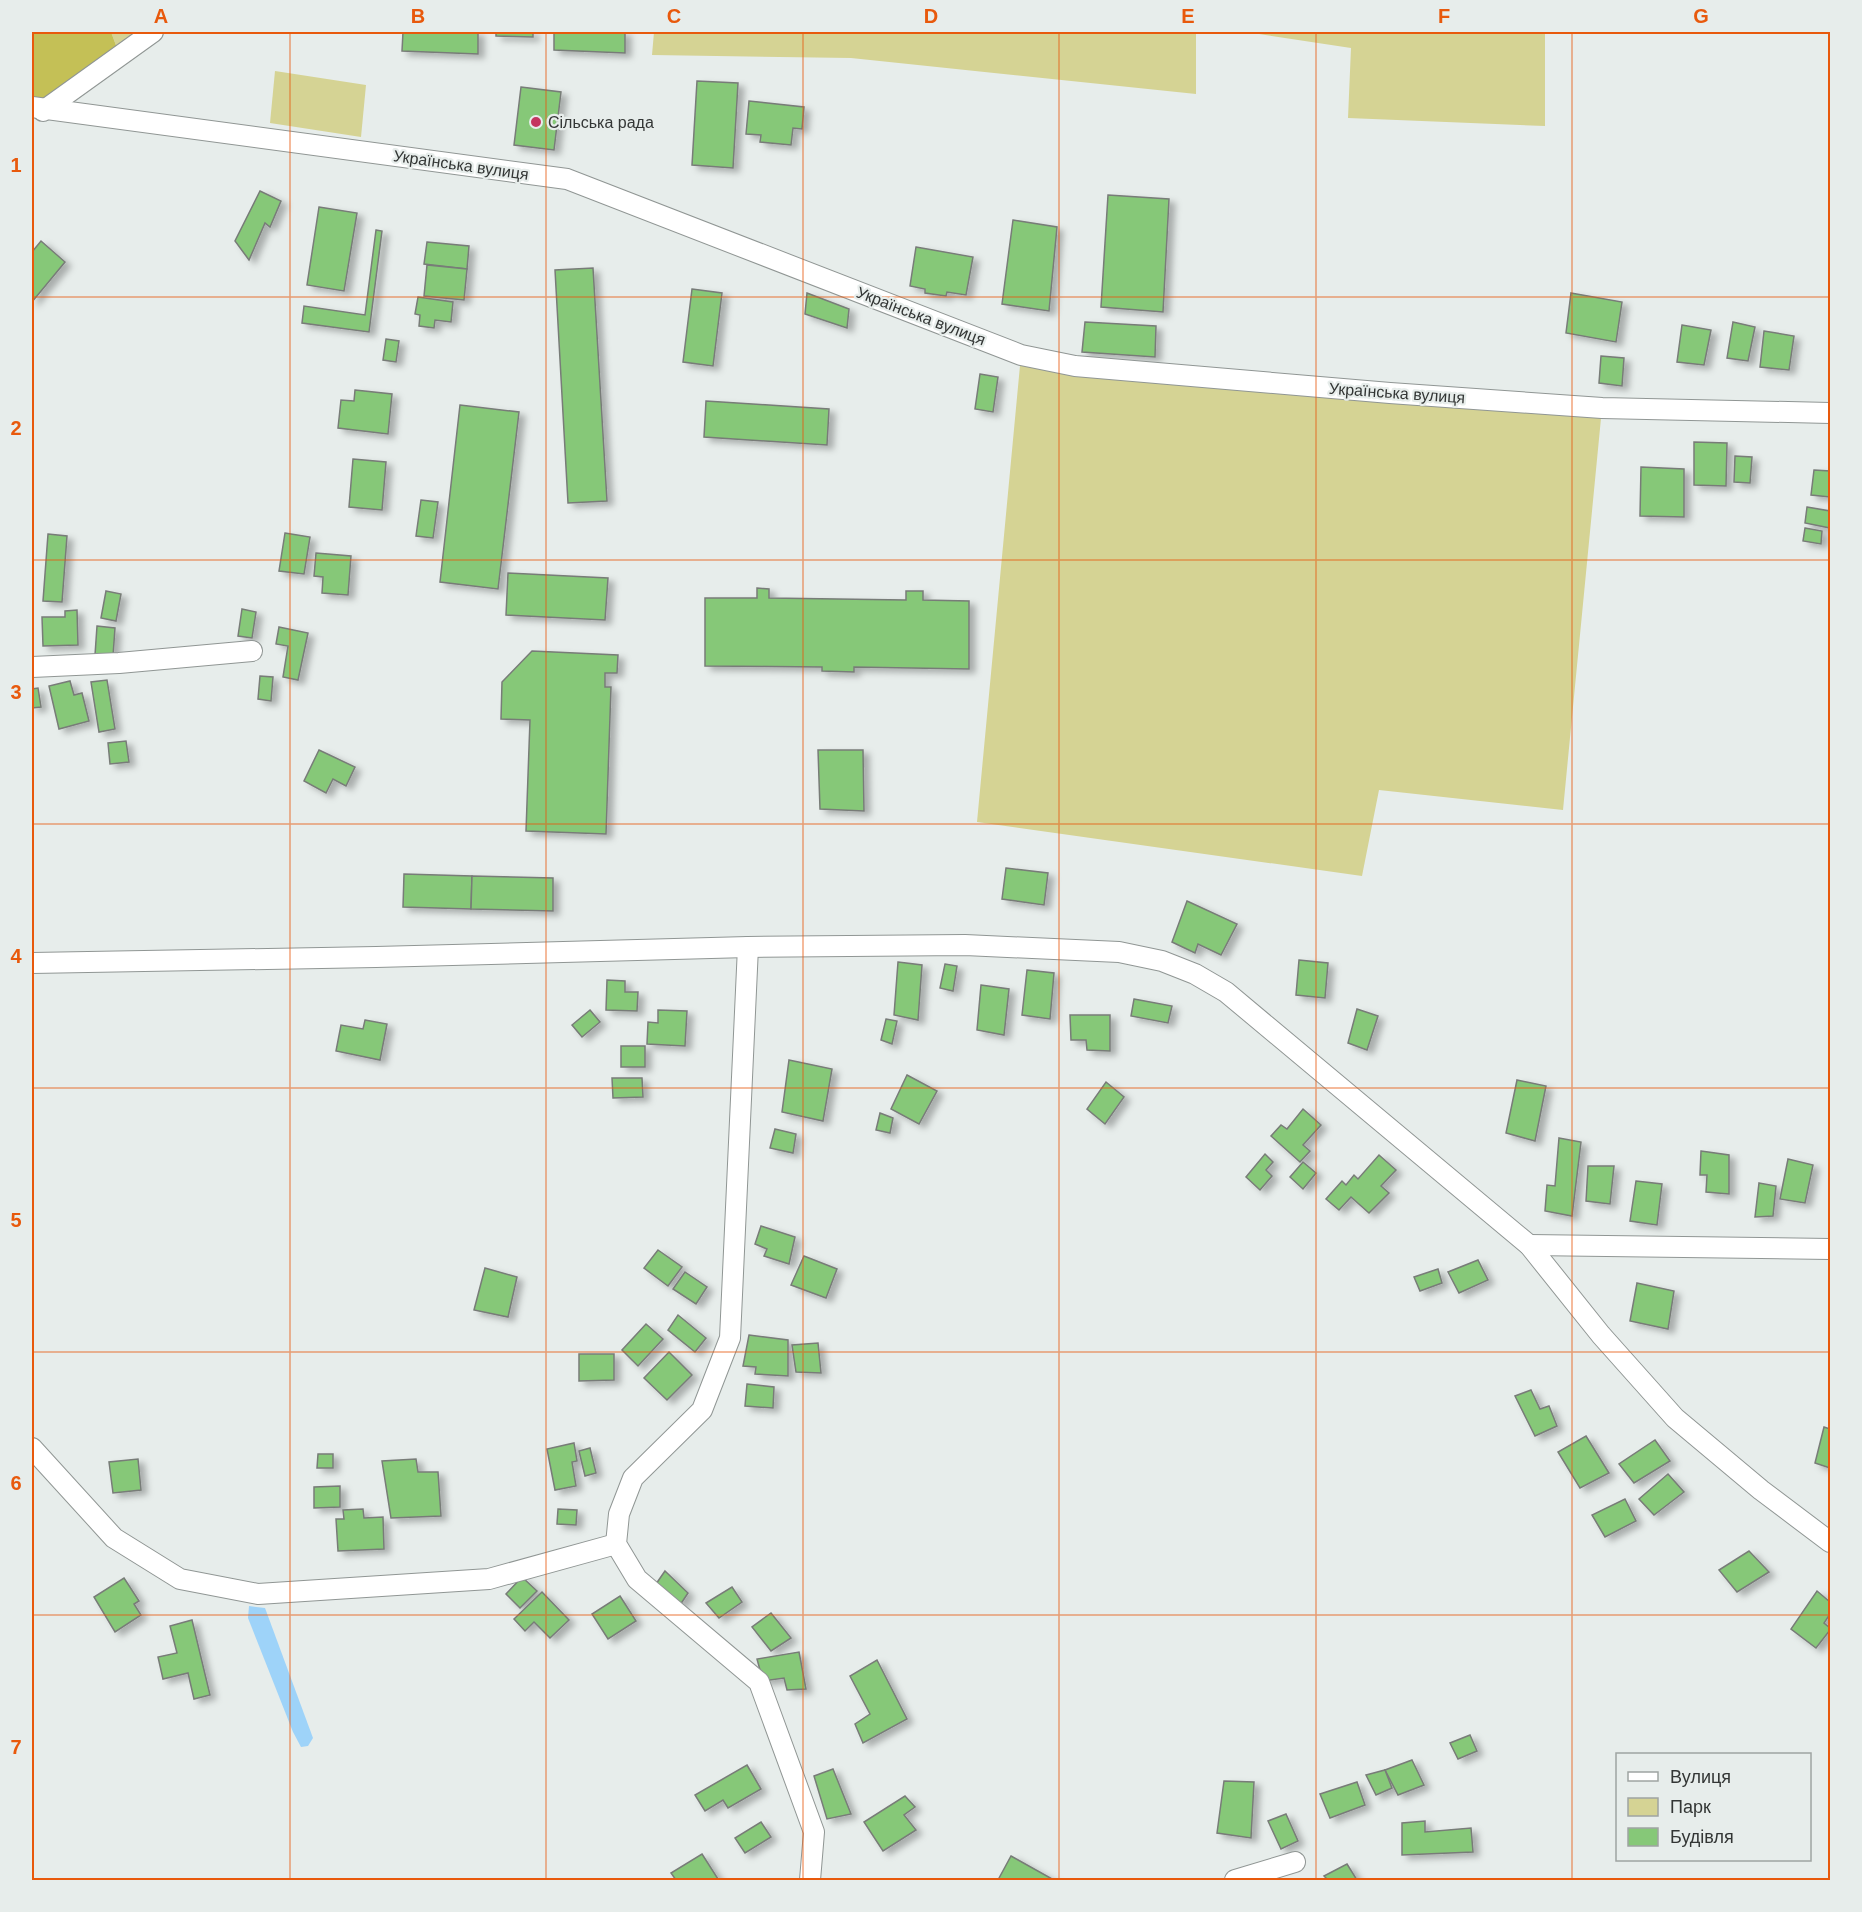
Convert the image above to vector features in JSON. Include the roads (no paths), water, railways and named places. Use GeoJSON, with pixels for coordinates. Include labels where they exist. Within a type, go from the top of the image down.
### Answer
{"type":"FeatureCollection","features":[{"type":"Feature","properties":{"kind":"street"},"geometry":{"type":"LineString","coordinates":[[36,112],[153,32]]}},
{"type":"Feature","properties":{"kind":"street","name":"Українська вулиця"},"geometry":{"type":"LineString","coordinates":[[36,112],[567,179],[1021,355],[1075,366],[1378,392],[1602,408],[1830,413]]}},
{"type":"Feature","properties":{"kind":"street"},"geometry":{"type":"LineString","coordinates":[[32,667],[119,663],[252,651]]}},
{"type":"Feature","properties":{"kind":"street"},"geometry":{"type":"LineString","coordinates":[[32,963],[748,947],[965,945],[1119,952],[1162,961],[1195,974],[1234,998],[1529,1245],[1601,1335],[1675,1418],[1761,1490],[1830,1542]]}},
{"type":"Feature","properties":{"kind":"street"},"geometry":{"type":"LineString","coordinates":[[748,947],[730,1338],[702,1410],[633,1478],[619,1514],[616,1544],[637,1578],[759,1682],[814,1832],[810,1881]]}},
{"type":"Feature","properties":{"kind":"street"},"geometry":{"type":"LineString","coordinates":[[1529,1245],[1830,1249]]}},
{"type":"Feature","properties":{"kind":"street"},"geometry":{"type":"LineString","coordinates":[[32,1448],[114,1538],[180,1580],[258,1594],[489,1579],[616,1544]]}},
{"type":"Feature","properties":{"kind":"street"},"geometry":{"type":"LineString","coordinates":[[1235,1881],[1295,1862]]}},
{"type":"Feature","properties":{"kind":"water"},"geometry":{"type":"Polygon","coordinates":[[[249,1606],[265,1608],[313,1738],[308,1746],[301,1747],[293,1732],[248,1618],[249,1606]]]}},
{"type":"Feature","properties":{"kind":"place","name":"Сільська рада"},"geometry":{"type":"Point","coordinates":[536,122]}}]}
